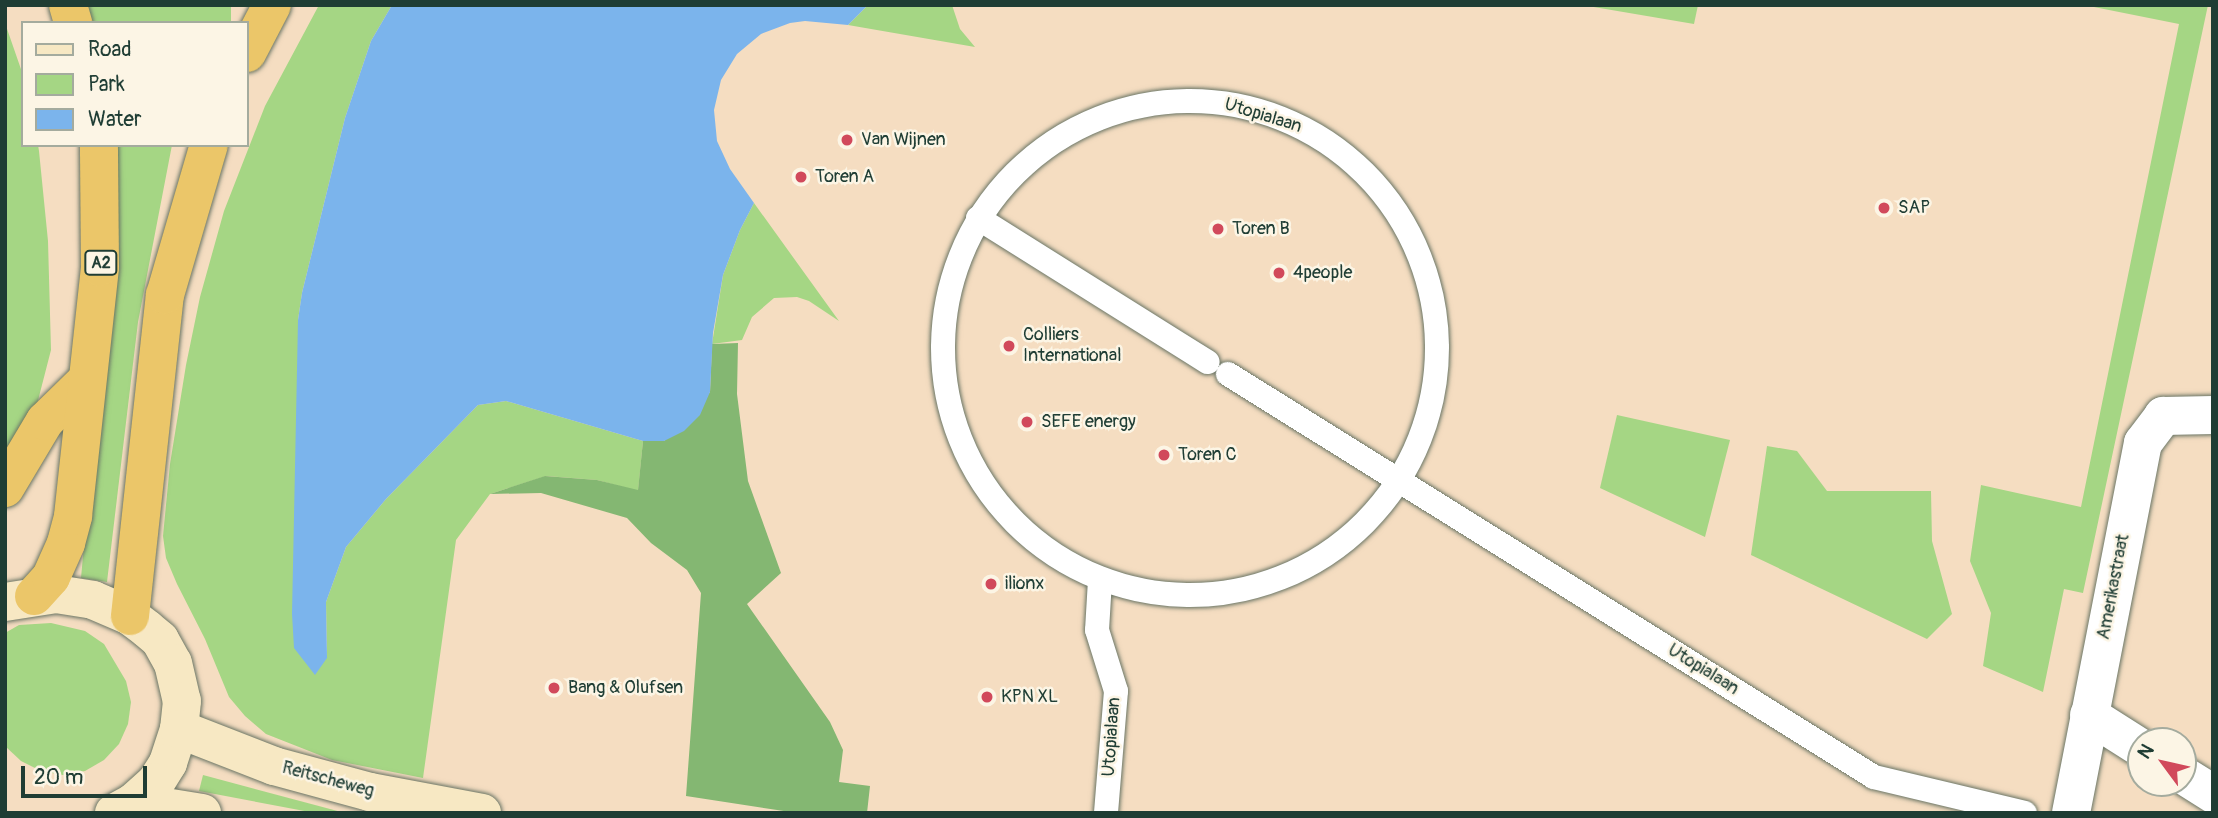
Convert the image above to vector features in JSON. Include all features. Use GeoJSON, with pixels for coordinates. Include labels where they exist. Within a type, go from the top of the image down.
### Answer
{"type":"FeatureCollection","features":[{"type":"Feature","properties":{"kind":"highway"},"geometry":{"type":"LineString","coordinates":[[248,51],[272,5]]}},
{"type":"Feature","properties":{"kind":"highway","name":"A2"},"geometry":{"type":"LineString","coordinates":[[20,599],[51,577],[66,543],[73,516],[100,267],[99,147]]}},
{"type":"Feature","properties":{"kind":"highway"},"geometry":{"type":"LineString","coordinates":[[130,617],[165,295],[208,147]]}},
{"type":"Feature","properties":{"kind":"highway"},"geometry":{"type":"LineString","coordinates":[[5,488],[45,421],[87,380]]}},
{"type":"Feature","properties":{"kind":"street","name":"Amerikastraat"},"geometry":{"type":"LineString","coordinates":[[2071,813],[2143,443],[2163,416],[2213,415]]}},
{"type":"Feature","properties":{"kind":"street"},"geometry":{"type":"LineString","coordinates":[[20,599],[56,594],[93,600],[130,617],[160,640],[173,663],[182,701],[179,729],[168,762],[156,782],[124,807]]}},
{"type":"Feature","properties":{"kind":"street"},"geometry":{"type":"LineString","coordinates":[[2089,715],[2127,739]]}},
{"type":"Feature","properties":{"kind":"street","name":"Reitscheweg"},"geometry":{"type":"LineString","coordinates":[[179,729],[274,766],[370,792],[464,812]]}},
{"type":"Feature","properties":{"kind":"street"},"geometry":{"type":"LineString","coordinates":[[2197,784],[2213,794]]}},
{"type":"Feature","properties":{"kind":"street"},"geometry":{"type":"LineString","coordinates":[[124,807],[202,813]]}},
{"type":"Feature","properties":{"kind":"lane","name":"Utopialaan"},"geometry":{"type":"LineString","coordinates":[[1157,101],[1231,102],[1307,127],[1362,167],[1405,221],[1431,284],[1439,352],[1429,419],[1400,482],[1353,536],[1293,574],[1224,594],[1153,594],[1100,580],[1048,553],[990,496],[956,431],[942,359],[949,286],[978,218],[1025,162],[1086,121],[1157,101]]}},
{"type":"Feature","properties":{"kind":"lane","name":"Utopialaan"},"geometry":{"type":"LineString","coordinates":[[978,218],[1874,777],[2025,813]]}},
{"type":"Feature","properties":{"kind":"lane","name":"Utopialaan"},"geometry":{"type":"LineString","coordinates":[[1100,580],[1097,630],[1116,691],[1106,813]]}},
{"type":"Feature","properties":{"kind":"green space"},"geometry":{"type":"Polygon","coordinates":[[[84,5],[231,5],[231,21],[84,21],[84,5]]]}},
{"type":"Feature","properties":{"kind":"green space"},"geometry":{"type":"Polygon","coordinates":[[[319,5],[392,5],[371,41],[345,118],[302,293],[298,320],[327,658],[326,602],[346,547],[386,499],[478,405],[506,401],[643,441],[638,491],[597,480],[546,476],[490,494],[456,540],[423,778],[332,760],[266,734],[245,716],[229,697],[205,639],[177,584],[166,558],[163,536],[170,464],[186,365],[200,297],[224,211],[265,106],[319,5]]]}},
{"type":"Feature","properties":{"kind":"green space"},"geometry":{"type":"Polygon","coordinates":[[[868,5],[952,5],[960,29],[975,47],[848,25],[868,5]]]}},
{"type":"Feature","properties":{"kind":"green space"},"geometry":{"type":"Polygon","coordinates":[[[1582,5],[1698,5],[1694,24],[1582,5]]]}},
{"type":"Feature","properties":{"kind":"green space"},"geometry":{"type":"Polygon","coordinates":[[[2084,5],[2208,5],[2083,593],[2064,589],[2043,692],[1983,666],[1991,613],[1970,561],[1981,485],[2081,507],[2179,24],[2084,5]]]}},
{"type":"Feature","properties":{"kind":"green space"},"geometry":{"type":"Polygon","coordinates":[[[5,23],[21,69],[21,147],[38,147],[39,151],[48,241],[51,350],[34,416],[5,464],[5,23]]]}},
{"type":"Feature","properties":{"kind":"green space"},"geometry":{"type":"Polygon","coordinates":[[[113,147],[172,147],[138,322],[107,582],[81,578],[99,382],[113,147]]]}},
{"type":"Feature","properties":{"kind":"green space"},"geometry":{"type":"Polygon","coordinates":[[[754,203],[839,321],[809,301],[797,297],[774,298],[752,317],[742,340],[712,344],[723,275],[740,230],[754,203]]]}},
{"type":"Feature","properties":{"kind":"green space"},"geometry":{"type":"Polygon","coordinates":[[[738,343],[737,394],[748,481],[781,573],[747,604],[830,722],[843,750],[839,782],[870,786],[867,813],[797,813],[686,796],[701,593],[687,570],[651,543],[627,518],[541,493],[490,494],[545,476],[597,480],[638,490],[643,441],[664,441],[710,392],[712,344],[738,343]]]}},
{"type":"Feature","properties":{"kind":"green space"},"geometry":{"type":"Polygon","coordinates":[[[1617,415],[1730,440],[1705,537],[1600,488],[1617,415]]]}},
{"type":"Feature","properties":{"kind":"green space"},"geometry":{"type":"Polygon","coordinates":[[[1767,446],[1797,451],[1827,491],[1931,491],[1932,541],[1952,614],[1927,639],[1751,555],[1767,446]]]}},
{"type":"Feature","properties":{"kind":"green space"},"geometry":{"type":"Polygon","coordinates":[[[51,623],[85,631],[104,644],[126,681],[131,702],[128,724],[119,744],[104,760],[85,771],[63,775],[41,771],[21,761],[5,746],[5,633],[19,625],[51,623]]]}},
{"type":"Feature","properties":{"kind":"green space"},"geometry":{"type":"Polygon","coordinates":[[[203,775],[345,813],[315,813],[199,791],[203,775]]]}},
{"type":"Feature","properties":{"kind":"water"},"geometry":{"type":"Polygon","coordinates":[[[392,5],[868,5],[848,25],[805,21],[790,23],[761,34],[737,54],[721,80],[714,110],[717,141],[730,169],[754,203],[740,230],[723,275],[713,333],[710,392],[700,415],[684,431],[664,441],[643,441],[506,401],[478,405],[386,499],[346,547],[326,602],[327,658],[315,675],[294,648],[292,614],[298,320],[302,293],[345,118],[371,41],[392,5]]]}},
{"type":"Feature","properties":{"kind":"place","name":"Van Wijnen"},"geometry":{"type":"Point","coordinates":[847,140]}},
{"type":"Feature","properties":{"kind":"place","name":"Toren A"},"geometry":{"type":"Point","coordinates":[801,177]}},
{"type":"Feature","properties":{"kind":"place","name":"SAP"},"geometry":{"type":"Point","coordinates":[1884,208]}},
{"type":"Feature","properties":{"kind":"place","name":"Toren B"},"geometry":{"type":"Point","coordinates":[1218,229]}},
{"type":"Feature","properties":{"kind":"place","name":"4people"},"geometry":{"type":"Point","coordinates":[1279,273]}},
{"type":"Feature","properties":{"kind":"place","name":"Colliers International"},"geometry":{"type":"Point","coordinates":[1009,346]}},
{"type":"Feature","properties":{"kind":"place","name":"SEFE energy"},"geometry":{"type":"Point","coordinates":[1027,422]}},
{"type":"Feature","properties":{"kind":"place","name":"Toren C"},"geometry":{"type":"Point","coordinates":[1164,455]}},
{"type":"Feature","properties":{"kind":"place","name":"ilionx"},"geometry":{"type":"Point","coordinates":[991,584]}},
{"type":"Feature","properties":{"kind":"place","name":"Bang & Olufsen"},"geometry":{"type":"Point","coordinates":[554,688]}},
{"type":"Feature","properties":{"kind":"place","name":"KPN XL"},"geometry":{"type":"Point","coordinates":[987,697]}}]}
